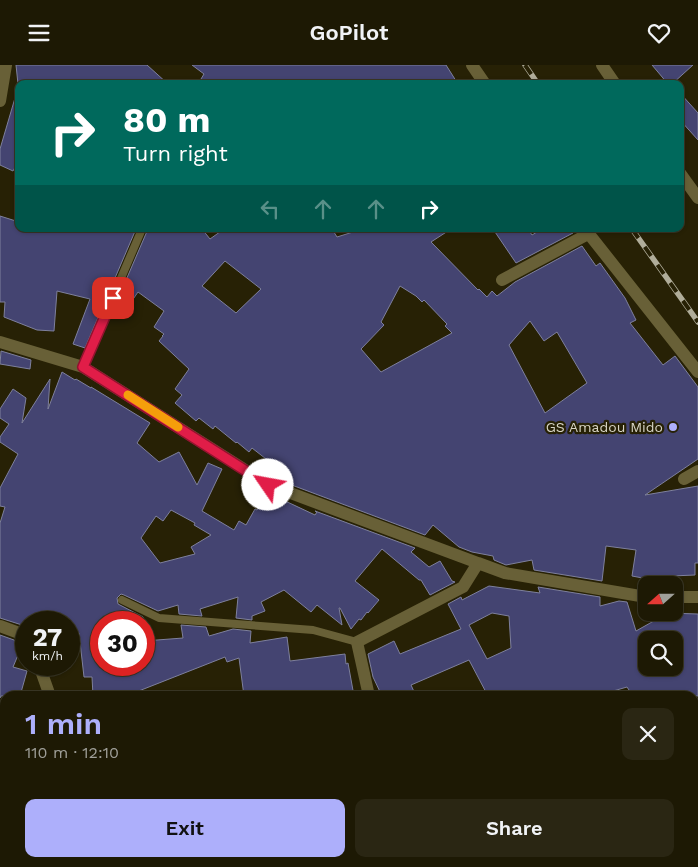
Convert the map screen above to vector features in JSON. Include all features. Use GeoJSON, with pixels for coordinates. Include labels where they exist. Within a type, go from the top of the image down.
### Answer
{"type":"FeatureCollection","features":[{"type":"Feature","properties":{"kind":"street"},"geometry":{"type":"LineString","coordinates":[[0,101],[6,65]]}},
{"type":"Feature","properties":{"kind":"street"},"geometry":{"type":"LineString","coordinates":[[472,65],[482,80]]}},
{"type":"Feature","properties":{"kind":"street"},"geometry":{"type":"LineString","coordinates":[[602,65],[612,80]]}},
{"type":"Feature","properties":{"kind":"street"},"geometry":{"type":"LineString","coordinates":[[684,179],[698,199]]}},
{"type":"Feature","properties":{"kind":"street"},"geometry":{"type":"LineString","coordinates":[[502,280],[584,232]]}},
{"type":"Feature","properties":{"kind":"street"},"geometry":{"type":"LineString","coordinates":[[587,232],[698,372]]}},
{"type":"Feature","properties":{"kind":"street"},"geometry":{"type":"LineString","coordinates":[[0,342],[83,367],[268,485],[505,573],[638,596]]}},
{"type":"Feature","properties":{"kind":"street"},"geometry":{"type":"LineString","coordinates":[[684,479],[698,471]]}},
{"type":"Feature","properties":{"kind":"street"},"geometry":{"type":"LineString","coordinates":[[368,691],[357,642],[463,587],[478,563]]}},
{"type":"Feature","properties":{"kind":"street"},"geometry":{"type":"LineString","coordinates":[[683,597],[698,597]]}},
{"type":"Feature","properties":{"kind":"street"},"geometry":{"type":"LineString","coordinates":[[0,626],[15,632]]}},
{"type":"Feature","properties":{"kind":"street"},"geometry":{"type":"LineString","coordinates":[[43,676],[48,691]]}},
{"type":"Feature","properties":{"kind":"lane"},"geometry":{"type":"LineString","coordinates":[[83,367],[141,232]]}},
{"type":"Feature","properties":{"kind":"lane"},"geometry":{"type":"LineString","coordinates":[[122,600],[159,618],[314,630],[357,642]]}},
{"type":"Feature","properties":{"kind":"building"},"geometry":{"type":"Polygon","coordinates":[[[16,65],[147,65],[164,80],[18,80],[16,65]]]}},
{"type":"Feature","properties":{"kind":"building"},"geometry":{"type":"Polygon","coordinates":[[[192,65],[446,65],[455,80],[200,80],[204,74],[192,65]]]}},
{"type":"Feature","properties":{"kind":"building"},"geometry":{"type":"Polygon","coordinates":[[[652,65],[693,65],[676,80],[665,80],[652,65]]]}},
{"type":"Feature","properties":{"kind":"building"},"geometry":{"type":"Polygon","coordinates":[[[684,97],[698,113],[698,140],[684,124],[684,97]]]}},
{"type":"Feature","properties":{"kind":"building"},"geometry":{"type":"Polygon","coordinates":[[[15,98],[15,167],[13,171],[0,165],[0,149],[15,98]]]}},
{"type":"Feature","properties":{"kind":"building"},"geometry":{"type":"Polygon","coordinates":[[[0,216],[15,221],[15,232],[135,232],[85,348],[73,344],[90,299],[57,291],[54,331],[37,330],[4,317],[5,302],[0,302],[0,216]]]}},
{"type":"Feature","properties":{"kind":"building"},"geometry":{"type":"Polygon","coordinates":[[[147,232],[204,232],[210,239],[220,232],[334,232],[337,237],[353,232],[446,232],[431,242],[487,297],[492,291],[497,296],[515,282],[582,246],[596,266],[600,263],[625,298],[636,320],[630,323],[663,365],[675,356],[698,387],[698,459],[645,495],[698,486],[698,563],[695,563],[695,575],[632,576],[636,550],[606,546],[602,581],[534,570],[532,560],[506,565],[494,560],[493,556],[472,552],[459,547],[433,525],[425,535],[289,484],[292,479],[283,474],[252,448],[249,452],[215,426],[213,429],[199,418],[196,421],[175,403],[182,395],[175,389],[189,369],[159,341],[164,334],[154,327],[164,311],[138,292],[123,314],[114,308],[147,232]],[[225,261],[202,286],[236,313],[261,289],[225,261]],[[400,286],[381,322],[384,325],[361,349],[381,372],[452,333],[445,326],[447,324],[424,300],[422,302],[400,286]],[[530,321],[509,345],[545,413],[587,383],[557,332],[544,341],[530,321]]]}},
{"type":"Feature","properties":{"kind":"building"},"geometry":{"type":"Polygon","coordinates":[[[495,232],[530,232],[532,235],[537,232],[572,232],[573,233],[516,263],[495,232]]]}},
{"type":"Feature","properties":{"kind":"building"},"geometry":{"type":"Polygon","coordinates":[[[1,351],[31,360],[30,369],[0,364],[1,351]]]}},
{"type":"Feature","properties":{"kind":"building"},"geometry":{"type":"Polygon","coordinates":[[[62,372],[91,387],[150,423],[137,443],[159,462],[179,452],[197,485],[208,463],[222,469],[202,511],[234,530],[239,521],[246,525],[265,495],[279,503],[281,499],[315,515],[317,512],[315,511],[415,548],[411,552],[429,567],[440,561],[452,581],[455,582],[430,595],[421,580],[382,549],[355,581],[379,600],[351,629],[340,608],[342,625],[317,605],[311,612],[284,590],[261,602],[265,611],[252,616],[252,620],[236,618],[238,597],[200,609],[202,616],[179,614],[178,605],[158,611],[121,594],[117,598],[118,604],[131,611],[90,611],[90,676],[155,676],[155,640],[183,638],[181,625],[206,627],[209,636],[233,629],[251,631],[250,643],[287,637],[290,661],[345,654],[353,691],[243,691],[239,658],[227,662],[225,657],[139,691],[93,691],[92,677],[84,677],[80,642],[80,611],[15,611],[15,623],[0,618],[0,523],[5,507],[0,506],[0,488],[18,454],[0,442],[0,437],[9,424],[0,418],[0,409],[13,389],[26,398],[22,423],[50,379],[48,409],[62,372]],[[171,510],[163,521],[156,516],[141,538],[160,563],[195,554],[191,547],[211,535],[194,525],[195,523],[171,510]]]}},
{"type":"Feature","properties":{"kind":"building"},"geometry":{"type":"Polygon","coordinates":[[[489,586],[540,593],[538,587],[600,597],[600,606],[619,601],[627,602],[636,631],[654,621],[683,621],[683,614],[698,614],[698,691],[630,691],[627,687],[613,691],[485,691],[469,660],[411,685],[414,691],[380,691],[373,677],[368,654],[394,641],[400,654],[461,629],[448,604],[461,597],[462,600],[489,586]],[[492,613],[469,625],[487,659],[511,648],[509,616],[492,613]]]}},
{"type":"Feature","properties":{"kind":"building"},"geometry":{"type":"Polygon","coordinates":[[[0,635],[15,641],[15,662],[13,667],[15,668],[15,676],[26,676],[21,691],[0,691],[0,635]]]}},
{"type":"Feature","properties":{"kind":"railway"},"geometry":{"type":"LineString","coordinates":[[525,65],[535,80]]}},
{"type":"Feature","properties":{"kind":"railway"},"geometry":{"type":"LineString","coordinates":[[634,232],[698,322]]}},
{"type":"Feature","properties":{"kind":"slow traffic"},"geometry":{"type":"LineString","coordinates":[[128,395],[178,427]]}},
{"type":"Feature","properties":{"kind":"place","name":"GS Amadou Mido"},"geometry":{"type":"Point","coordinates":[673,427]}},
{"type":"Feature","properties":{"kind":"route"},"geometry":{"type":"LineString","coordinates":[[113,298],[83,367],[268,485]]}}]}
